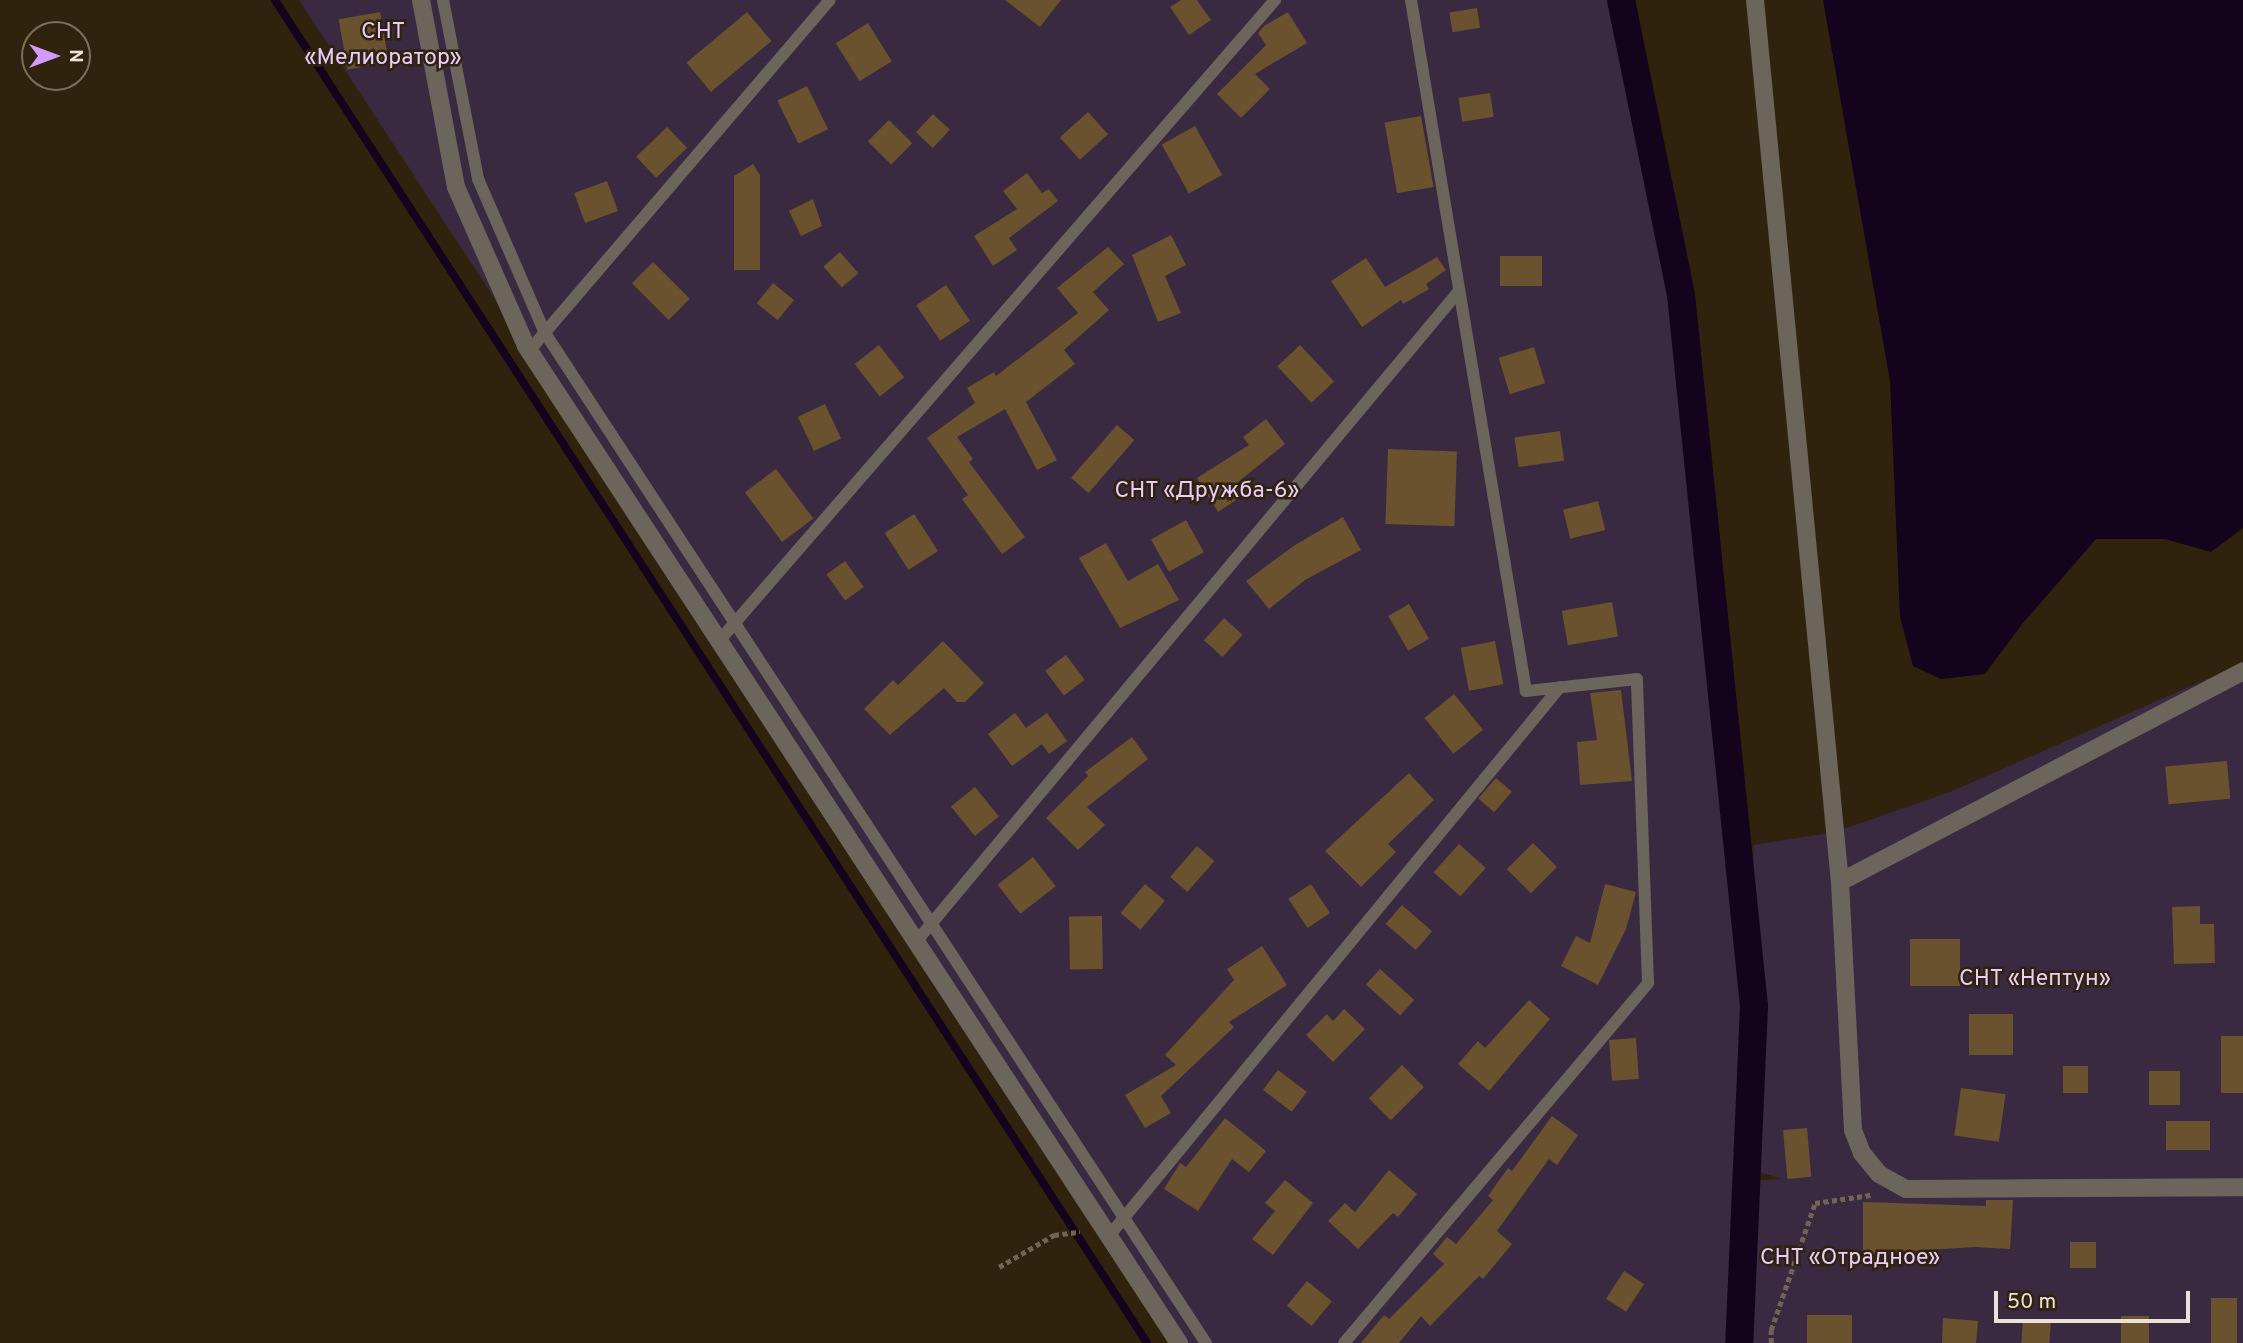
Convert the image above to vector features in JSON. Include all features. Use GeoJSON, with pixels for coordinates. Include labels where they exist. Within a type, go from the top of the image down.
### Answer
{"type":"FeatureCollection","features":[{"type":"Feature","properties":{"kind":"street"},"geometry":{"type":"LineString","coordinates":[[421,0],[456,187],[529,351],[1179,1343]]}},
{"type":"Feature","properties":{"kind":"street"},"geometry":{"type":"LineString","coordinates":[[1755,0],[1840,881],[1853,1130],[1862,1153],[1879,1174],[1906,1189],[2243,1187]]}},
{"type":"Feature","properties":{"kind":"street"},"geometry":{"type":"LineString","coordinates":[[1840,881],[2243,671]]}},
{"type":"Feature","properties":{"kind":"lane"},"geometry":{"type":"LineString","coordinates":[[443,0],[478,179],[545,333],[1206,1343]]}},
{"type":"Feature","properties":{"kind":"lane"},"geometry":{"type":"LineString","coordinates":[[529,351],[831,0]]}},
{"type":"Feature","properties":{"kind":"lane"},"geometry":{"type":"LineString","coordinates":[[719,641],[1275,0]]}},
{"type":"Feature","properties":{"kind":"lane"},"geometry":{"type":"LineString","coordinates":[[1344,1343],[1648,983],[1637,679],[1526,691],[1411,0]]}},
{"type":"Feature","properties":{"kind":"lane"},"geometry":{"type":"LineString","coordinates":[[916,942],[1459,291]]}},
{"type":"Feature","properties":{"kind":"lane"},"geometry":{"type":"LineString","coordinates":[[1109,1236],[1560,687]]}},
{"type":"Feature","properties":{"kind":"path"},"geometry":{"type":"LineString","coordinates":[[1771,1343],[1771,1330],[1815,1203],[1906,1189]]}},
{"type":"Feature","properties":{"kind":"path"},"geometry":{"type":"LineString","coordinates":[[999,1267],[1061,1233],[1086,1232]]}},
{"type":"Feature","properties":{"kind":"green space","name":"СНТ «Дружба-6»"},"geometry":{"type":"Polygon","coordinates":[[[299,0],[1621,0],[1681,295],[1754,1006],[1746,1181],[1784,1179],[1754,1171],[1760,999],[1751,897],[1754,845],[1835,832],[1950,792],[2243,663],[2243,1343],[1179,1343],[299,0]]]}},
{"type":"Feature","properties":{"kind":"shaded area"},"geometry":{"type":"Polygon","coordinates":[[[1823,0],[2243,0],[2243,528],[2211,552],[2165,539],[2096,539],[2023,623],[1985,674],[1941,679],[1913,666],[1900,617],[1890,381],[1823,0]]]}},
{"type":"Feature","properties":{"kind":"building"},"geometry":{"type":"Polygon","coordinates":[[[1005,0],[1061,0],[1040,27],[1005,0]]]}},
{"type":"Feature","properties":{"kind":"building"},"geometry":{"type":"Polygon","coordinates":[[[1181,0],[1197,0],[1211,20],[1189,35],[1170,7],[1181,0]]]}},
{"type":"Feature","properties":{"kind":"building"},"geometry":{"type":"Polygon","coordinates":[[[1477,8],[1480,28],[1452,32],[1449,12],[1477,8]]]}},
{"type":"Feature","properties":{"kind":"building"},"geometry":{"type":"Polygon","coordinates":[[[380,12],[389,62],[347,70],[339,19],[380,12]]]}},
{"type":"Feature","properties":{"kind":"building"},"geometry":{"type":"Polygon","coordinates":[[[747,12],[771,41],[711,92],[686,63],[747,12]]]}},
{"type":"Feature","properties":{"kind":"building"},"geometry":{"type":"Polygon","coordinates":[[[1288,12],[1307,43],[1255,74],[1270,89],[1241,118],[1217,94],[1266,45],[1258,33],[1264,26],[1288,12]]]}},
{"type":"Feature","properties":{"kind":"building"},"geometry":{"type":"Polygon","coordinates":[[[868,23],[892,61],[860,81],[836,43],[868,23]]]}},
{"type":"Feature","properties":{"kind":"building"},"geometry":{"type":"Polygon","coordinates":[[[807,86],[828,129],[798,144],[777,100],[807,86]]]}},
{"type":"Feature","properties":{"kind":"building"},"geometry":{"type":"Polygon","coordinates":[[[1490,93],[1494,117],[1462,122],[1458,98],[1490,93]]]}},
{"type":"Feature","properties":{"kind":"building"},"geometry":{"type":"Polygon","coordinates":[[[1088,112],[1108,134],[1080,160],[1060,137],[1088,112]]]}},
{"type":"Feature","properties":{"kind":"building"},"geometry":{"type":"Polygon","coordinates":[[[933,114],[950,130],[933,148],[916,132],[933,114]]]}},
{"type":"Feature","properties":{"kind":"building"},"geometry":{"type":"Polygon","coordinates":[[[1421,116],[1434,187],[1397,193],[1385,122],[1421,116]]]}},
{"type":"Feature","properties":{"kind":"building"},"geometry":{"type":"Polygon","coordinates":[[[889,120],[912,143],[891,165],[868,141],[889,120]]]}},
{"type":"Feature","properties":{"kind":"building"},"geometry":{"type":"Polygon","coordinates":[[[1195,126],[1222,175],[1189,193],[1162,144],[1195,126]]]}},
{"type":"Feature","properties":{"kind":"building"},"geometry":{"type":"Polygon","coordinates":[[[667,127],[687,148],[656,178],[636,157],[667,127]]]}},
{"type":"Feature","properties":{"kind":"building"},"geometry":{"type":"Polygon","coordinates":[[[753,164],[760,175],[760,270],[734,270],[734,176],[753,164]]]}},
{"type":"Feature","properties":{"kind":"building"},"geometry":{"type":"Polygon","coordinates":[[[1027,173],[1042,193],[1049,189],[1058,201],[1009,238],[1017,250],[993,266],[974,236],[1017,209],[1003,191],[1027,173]]]}},
{"type":"Feature","properties":{"kind":"building"},"geometry":{"type":"Polygon","coordinates":[[[607,181],[618,211],[585,223],[574,193],[607,181]]]}},
{"type":"Feature","properties":{"kind":"building"},"geometry":{"type":"Polygon","coordinates":[[[813,199],[822,226],[801,236],[789,211],[813,199]]]}},
{"type":"Feature","properties":{"kind":"building"},"geometry":{"type":"Polygon","coordinates":[[[1171,235],[1186,265],[1165,276],[1181,313],[1158,322],[1132,255],[1171,235]]]}},
{"type":"Feature","properties":{"kind":"building"},"geometry":{"type":"Polygon","coordinates":[[[1108,247],[1124,264],[1093,292],[1109,310],[1064,350],[1075,364],[1026,402],[1057,460],[1037,470],[1005,409],[957,437],[973,459],[969,462],[1025,537],[1002,554],[962,499],[968,495],[927,438],[975,403],[967,388],[994,372],[996,376],[1078,313],[1057,288],[1108,247]]]}},
{"type":"Feature","properties":{"kind":"building"},"geometry":{"type":"Polygon","coordinates":[[[840,252],[858,273],[842,288],[823,266],[840,252]]]}},
{"type":"Feature","properties":{"kind":"building"},"geometry":{"type":"Polygon","coordinates":[[[1500,256],[1542,256],[1542,286],[1500,286],[1500,256]]]}},
{"type":"Feature","properties":{"kind":"building"},"geometry":{"type":"Polygon","coordinates":[[[1437,257],[1446,270],[1426,284],[1429,289],[1403,304],[1401,300],[1362,327],[1331,281],[1366,258],[1385,287],[1437,257]]]}},
{"type":"Feature","properties":{"kind":"building"},"geometry":{"type":"Polygon","coordinates":[[[653,262],[690,299],[669,320],[632,283],[653,262]]]}},
{"type":"Feature","properties":{"kind":"building"},"geometry":{"type":"Polygon","coordinates":[[[773,283],[794,300],[778,320],[757,303],[773,283]]]}},
{"type":"Feature","properties":{"kind":"building"},"geometry":{"type":"Polygon","coordinates":[[[946,285],[970,321],[940,341],[916,305],[946,285]]]}},
{"type":"Feature","properties":{"kind":"building"},"geometry":{"type":"Polygon","coordinates":[[[879,345],[904,377],[880,396],[855,364],[879,345]]]}},
{"type":"Feature","properties":{"kind":"building"},"geometry":{"type":"Polygon","coordinates":[[[1300,345],[1334,382],[1311,403],[1277,366],[1300,345]]]}},
{"type":"Feature","properties":{"kind":"building"},"geometry":{"type":"Polygon","coordinates":[[[1534,347],[1545,383],[1510,394],[1499,358],[1534,347]]]}},
{"type":"Feature","properties":{"kind":"building"},"geometry":{"type":"Polygon","coordinates":[[[825,404],[841,438],[814,451],[798,417],[825,404]]]}},
{"type":"Feature","properties":{"kind":"building"},"geometry":{"type":"Polygon","coordinates":[[[1266,419],[1285,444],[1238,482],[1245,494],[1218,512],[1197,478],[1249,445],[1243,437],[1266,419]]]}},
{"type":"Feature","properties":{"kind":"building"},"geometry":{"type":"Polygon","coordinates":[[[1117,425],[1134,440],[1088,493],[1071,478],[1117,425]]]}},
{"type":"Feature","properties":{"kind":"building"},"geometry":{"type":"Polygon","coordinates":[[[1560,431],[1564,461],[1519,467],[1514,437],[1560,431]]]}},
{"type":"Feature","properties":{"kind":"building"},"geometry":{"type":"Polygon","coordinates":[[[1388,449],[1457,451],[1454,526],[1385,524],[1388,449]]]}},
{"type":"Feature","properties":{"kind":"building"},"geometry":{"type":"Polygon","coordinates":[[[776,469],[813,519],[782,542],[745,492],[776,469]]]}},
{"type":"Feature","properties":{"kind":"building"},"geometry":{"type":"Polygon","coordinates":[[[1598,501],[1605,530],[1570,539],[1563,510],[1598,501]]]}},
{"type":"Feature","properties":{"kind":"building"},"geometry":{"type":"Polygon","coordinates":[[[914,514],[938,551],[909,570],[885,533],[914,514]]]}},
{"type":"Feature","properties":{"kind":"building"},"geometry":{"type":"Polygon","coordinates":[[[1343,517],[1361,550],[1305,580],[1269,609],[1246,581],[1295,545],[1343,517]]]}},
{"type":"Feature","properties":{"kind":"building"},"geometry":{"type":"Polygon","coordinates":[[[1186,520],[1204,552],[1169,572],[1151,539],[1186,520]]]}},
{"type":"Feature","properties":{"kind":"building"},"geometry":{"type":"Polygon","coordinates":[[[1106,543],[1128,581],[1158,564],[1179,600],[1120,628],[1079,558],[1106,543]]]}},
{"type":"Feature","properties":{"kind":"building"},"geometry":{"type":"Polygon","coordinates":[[[845,561],[864,587],[845,600],[826,575],[845,561]]]}},
{"type":"Feature","properties":{"kind":"building"},"geometry":{"type":"Polygon","coordinates":[[[1612,602],[1618,636],[1568,645],[1562,611],[1612,602]]]}},
{"type":"Feature","properties":{"kind":"building"},"geometry":{"type":"Polygon","coordinates":[[[1409,604],[1429,639],[1408,651],[1388,616],[1409,604]]]}},
{"type":"Feature","properties":{"kind":"building"},"geometry":{"type":"Polygon","coordinates":[[[1224,618],[1243,635],[1223,657],[1204,640],[1224,618]]]}},
{"type":"Feature","properties":{"kind":"building"},"geometry":{"type":"Polygon","coordinates":[[[943,641],[984,683],[965,702],[957,702],[944,688],[890,735],[864,709],[893,680],[898,685],[943,641]]]}},
{"type":"Feature","properties":{"kind":"building"},"geometry":{"type":"Polygon","coordinates":[[[1495,641],[1503,684],[1469,691],[1461,648],[1495,641]]]}},
{"type":"Feature","properties":{"kind":"building"},"geometry":{"type":"Polygon","coordinates":[[[1066,655],[1085,680],[1064,695],[1045,671],[1066,655]]]}},
{"type":"Feature","properties":{"kind":"building"},"geometry":{"type":"Polygon","coordinates":[[[1621,690],[1632,781],[1580,785],[1577,742],[1597,740],[1590,693],[1621,690]]]}},
{"type":"Feature","properties":{"kind":"building"},"geometry":{"type":"Polygon","coordinates":[[[1454,694],[1483,730],[1453,754],[1424,718],[1454,694]]]}},
{"type":"Feature","properties":{"kind":"building"},"geometry":{"type":"Polygon","coordinates":[[[1015,713],[1026,728],[1047,713],[1067,741],[1049,754],[1042,744],[1012,766],[988,734],[1015,713]]]}},
{"type":"Feature","properties":{"kind":"building"},"geometry":{"type":"Polygon","coordinates":[[[1132,737],[1148,759],[1087,807],[1105,825],[1078,850],[1046,818],[1088,776],[1085,772],[1132,737]]]}},
{"type":"Feature","properties":{"kind":"building"},"geometry":{"type":"Polygon","coordinates":[[[2227,761],[2230,799],[2169,804],[2165,766],[2227,761]]]}},
{"type":"Feature","properties":{"kind":"building"},"geometry":{"type":"Polygon","coordinates":[[[1409,773],[1434,800],[1388,844],[1396,852],[1361,887],[1325,851],[1409,773]]]}},
{"type":"Feature","properties":{"kind":"building"},"geometry":{"type":"Polygon","coordinates":[[[1496,778],[1512,792],[1494,812],[1478,798],[1496,778]]]}},
{"type":"Feature","properties":{"kind":"building"},"geometry":{"type":"Polygon","coordinates":[[[975,787],[999,817],[975,836],[951,807],[975,787]]]}},
{"type":"Feature","properties":{"kind":"building"},"geometry":{"type":"Polygon","coordinates":[[[1533,843],[1557,867],[1531,893],[1507,869],[1533,843]]]}},
{"type":"Feature","properties":{"kind":"building"},"geometry":{"type":"Polygon","coordinates":[[[1459,844],[1486,868],[1460,896],[1434,872],[1459,844]]]}},
{"type":"Feature","properties":{"kind":"building"},"geometry":{"type":"Polygon","coordinates":[[[1197,846],[1214,861],[1187,892],[1170,877],[1197,846]]]}},
{"type":"Feature","properties":{"kind":"building"},"geometry":{"type":"Polygon","coordinates":[[[1033,857],[1056,886],[1020,914],[998,885],[1033,857]]]}},
{"type":"Feature","properties":{"kind":"building"},"geometry":{"type":"Polygon","coordinates":[[[1145,884],[1165,901],[1140,930],[1121,913],[1145,884]]]}},
{"type":"Feature","properties":{"kind":"building"},"geometry":{"type":"Polygon","coordinates":[[[1311,884],[1330,913],[1307,928],[1288,899],[1311,884]]]}},
{"type":"Feature","properties":{"kind":"building"},"geometry":{"type":"Polygon","coordinates":[[[1605,884],[1636,892],[1626,929],[1598,985],[1561,966],[1576,936],[1590,943],[1605,884]]]}},
{"type":"Feature","properties":{"kind":"building"},"geometry":{"type":"Polygon","coordinates":[[[1402,905],[1432,931],[1416,950],[1386,924],[1402,905]]]}},
{"type":"Feature","properties":{"kind":"building"},"geometry":{"type":"Polygon","coordinates":[[[2200,906],[2200,924],[2214,924],[2215,963],[2174,964],[2172,907],[2200,906]]]}},
{"type":"Feature","properties":{"kind":"building"},"geometry":{"type":"Polygon","coordinates":[[[1102,916],[1103,969],[1070,970],[1069,917],[1102,916]]]}},
{"type":"Feature","properties":{"kind":"building"},"geometry":{"type":"Polygon","coordinates":[[[1910,939],[1960,939],[1960,986],[1910,986],[1910,939]]]}},
{"type":"Feature","properties":{"kind":"building"},"geometry":{"type":"Polygon","coordinates":[[[1262,946],[1287,985],[1229,1022],[1234,1027],[1161,1096],[1171,1113],[1145,1128],[1125,1095],[1176,1065],[1165,1055],[1234,980],[1227,969],[1262,946]]]}},
{"type":"Feature","properties":{"kind":"building"},"geometry":{"type":"Polygon","coordinates":[[[1380,969],[1414,1000],[1400,1015],[1366,985],[1380,969]]]}},
{"type":"Feature","properties":{"kind":"building"},"geometry":{"type":"Polygon","coordinates":[[[1529,1000],[1550,1019],[1489,1091],[1458,1064],[1478,1041],[1485,1048],[1529,1000]]]}},
{"type":"Feature","properties":{"kind":"building"},"geometry":{"type":"Polygon","coordinates":[[[1344,1009],[1365,1029],[1333,1062],[1306,1035],[1327,1014],[1333,1021],[1344,1009]]]}},
{"type":"Feature","properties":{"kind":"building"},"geometry":{"type":"Polygon","coordinates":[[[1969,1014],[2013,1014],[2013,1055],[1969,1055],[1969,1014]]]}},
{"type":"Feature","properties":{"kind":"building"},"geometry":{"type":"Polygon","coordinates":[[[2221,1036],[2243,1036],[2243,1093],[2221,1093],[2221,1036]]]}},
{"type":"Feature","properties":{"kind":"building"},"geometry":{"type":"Polygon","coordinates":[[[1636,1038],[1639,1079],[1612,1081],[1609,1040],[1636,1038]]]}},
{"type":"Feature","properties":{"kind":"building"},"geometry":{"type":"Polygon","coordinates":[[[1402,1065],[1424,1087],[1391,1120],[1369,1098],[1402,1065]]]}},
{"type":"Feature","properties":{"kind":"building"},"geometry":{"type":"Polygon","coordinates":[[[2063,1066],[2088,1066],[2088,1093],[2063,1093],[2063,1066]]]}},
{"type":"Feature","properties":{"kind":"building"},"geometry":{"type":"Polygon","coordinates":[[[1278,1070],[1307,1092],[1292,1112],[1263,1090],[1278,1070]]]}},
{"type":"Feature","properties":{"kind":"building"},"geometry":{"type":"Polygon","coordinates":[[[2149,1071],[2180,1071],[2180,1105],[2149,1105],[2149,1071]]]}},
{"type":"Feature","properties":{"kind":"building"},"geometry":{"type":"Polygon","coordinates":[[[1961,1088],[2006,1094],[1999,1142],[1954,1136],[1961,1088]]]}},
{"type":"Feature","properties":{"kind":"building"},"geometry":{"type":"Polygon","coordinates":[[[1552,1116],[1578,1135],[1557,1165],[1549,1159],[1497,1231],[1512,1244],[1483,1279],[1479,1276],[1430,1326],[1421,1316],[1399,1343],[1361,1343],[1384,1315],[1389,1319],[1444,1264],[1433,1254],[1447,1237],[1456,1244],[1493,1200],[1488,1196],[1508,1168],[1512,1171],[1552,1116]]]}},
{"type":"Feature","properties":{"kind":"building"},"geometry":{"type":"Polygon","coordinates":[[[1225,1118],[1266,1151],[1249,1172],[1232,1159],[1198,1211],[1164,1189],[1180,1163],[1186,1167],[1225,1118]]]}},
{"type":"Feature","properties":{"kind":"building"},"geometry":{"type":"Polygon","coordinates":[[[2166,1121],[2210,1121],[2210,1150],[2166,1150],[2166,1121]]]}},
{"type":"Feature","properties":{"kind":"building"},"geometry":{"type":"Polygon","coordinates":[[[1807,1128],[1811,1177],[1787,1179],[1783,1130],[1807,1128]]]}},
{"type":"Feature","properties":{"kind":"building"},"geometry":{"type":"Polygon","coordinates":[[[1389,1170],[1417,1194],[1398,1217],[1393,1213],[1358,1249],[1328,1221],[1345,1203],[1355,1212],[1389,1170]]]}},
{"type":"Feature","properties":{"kind":"building"},"geometry":{"type":"Polygon","coordinates":[[[1285,1180],[1313,1203],[1273,1255],[1252,1239],[1275,1211],[1265,1203],[1285,1180]]]}},
{"type":"Feature","properties":{"kind":"building"},"geometry":{"type":"Polygon","coordinates":[[[1986,1200],[2013,1200],[2010,1249],[1975,1247],[1863,1254],[1863,1202],[1986,1206],[1986,1200]]]}},
{"type":"Feature","properties":{"kind":"building"},"geometry":{"type":"Polygon","coordinates":[[[2070,1242],[2096,1242],[2096,1268],[2070,1268],[2070,1242]]]}},
{"type":"Feature","properties":{"kind":"building"},"geometry":{"type":"Polygon","coordinates":[[[1624,1271],[1644,1284],[1626,1312],[1606,1299],[1624,1271]]]}},
{"type":"Feature","properties":{"kind":"building"},"geometry":{"type":"Polygon","coordinates":[[[1307,1281],[1332,1301],[1312,1326],[1287,1306],[1307,1281]]]}},
{"type":"Feature","properties":{"kind":"building"},"geometry":{"type":"Polygon","coordinates":[[[2211,1298],[2237,1298],[2237,1343],[2211,1343],[2211,1298]]]}},
{"type":"Feature","properties":{"kind":"building"},"geometry":{"type":"Polygon","coordinates":[[[1807,1315],[1852,1315],[1852,1343],[1807,1343],[1807,1315]]]}},
{"type":"Feature","properties":{"kind":"building"},"geometry":{"type":"Polygon","coordinates":[[[2121,1316],[2149,1316],[2149,1343],[2121,1343],[2121,1316]]]}},
{"type":"Feature","properties":{"kind":"building"},"geometry":{"type":"Polygon","coordinates":[[[1943,1318],[1978,1321],[1976,1343],[1942,1343],[1943,1318]]]}},
{"type":"Feature","properties":{"kind":"building"},"geometry":{"type":"Polygon","coordinates":[[[2023,1319],[2051,1321],[2049,1343],[2021,1343],[2023,1319]]]}},
{"type":"Feature","properties":{"kind":"waterway"},"geometry":{"type":"LineString","coordinates":[[275,0],[1147,1343]]}},
{"type":"Feature","properties":{"kind":"waterway"},"geometry":{"type":"LineString","coordinates":[[1621,0],[1681,295],[1754,1006],[1739,1343]]}},
{"type":"Feature","properties":{"kind":"park label","name":"СНТ «Мелиоратор»"},"geometry":{"type":"Point","coordinates":[383,46]}},
{"type":"Feature","properties":{"kind":"park label","name":"СНТ «Нептун»"},"geometry":{"type":"Point","coordinates":[2035,980]}},
{"type":"Feature","properties":{"kind":"park label","name":"СНТ «Отрадное»"},"geometry":{"type":"Point","coordinates":[1850,1259]}}]}
